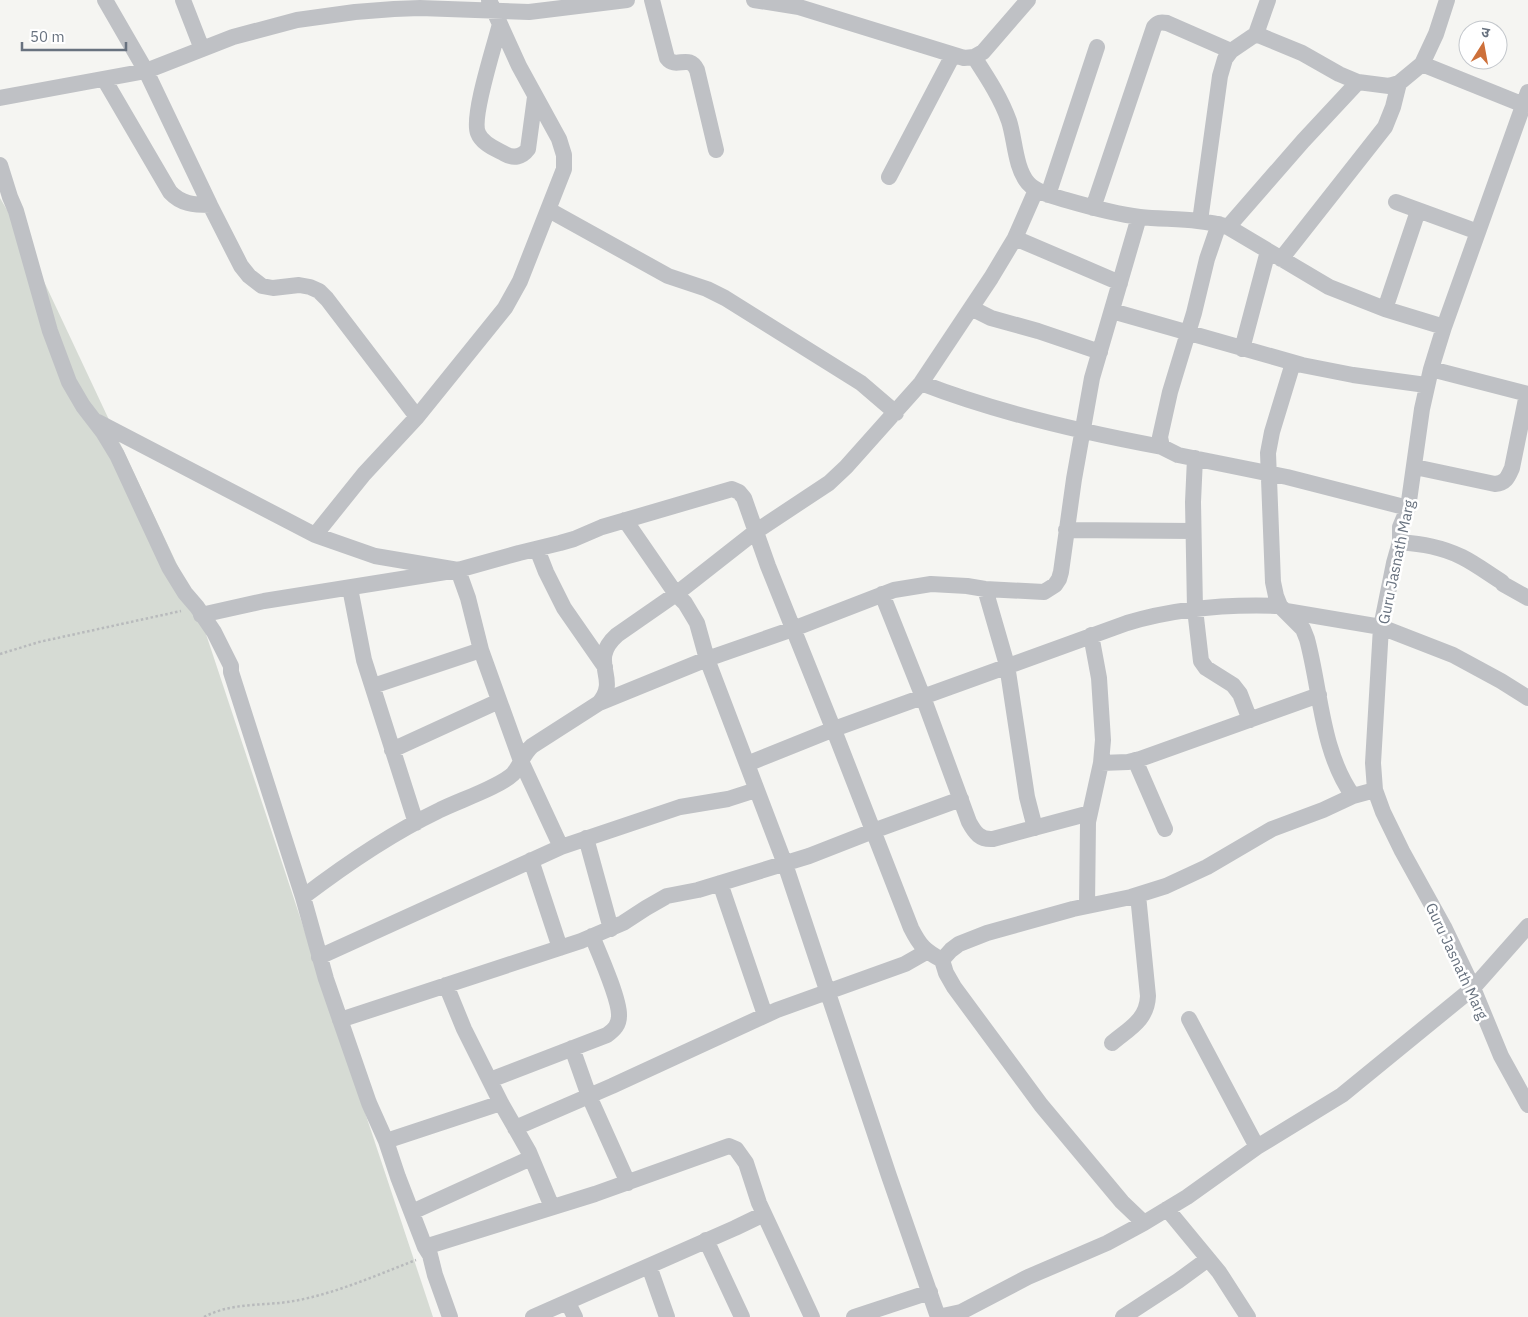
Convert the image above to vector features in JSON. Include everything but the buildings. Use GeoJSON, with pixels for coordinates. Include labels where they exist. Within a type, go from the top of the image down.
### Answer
{"type":"FeatureCollection","features":[{"type":"Feature","properties":{"kind":"street"},"geometry":{"type":"LineString","coordinates":[[105,0],[146,71],[236,258],[249,276],[262,286],[273,288],[299,285],[310,287],[319,292],[327,299],[417,417]]}},
{"type":"Feature","properties":{"kind":"street"},"geometry":{"type":"LineString","coordinates":[[183,0],[202,49]]}},
{"type":"Feature","properties":{"kind":"street"},"geometry":{"type":"LineString","coordinates":[[0,98],[146,71],[233,37],[282,23],[355,12],[420,8],[494,12],[547,11],[627,0]]}},
{"type":"Feature","properties":{"kind":"street"},"geometry":{"type":"LineString","coordinates":[[652,0],[667,58],[674,63],[691,62],[697,70],[716,150]]}},
{"type":"Feature","properties":{"kind":"street"},"geometry":{"type":"LineString","coordinates":[[754,0],[799,7],[964,58],[974,57],[983,52],[1028,0]]}},
{"type":"Feature","properties":{"kind":"street"},"geometry":{"type":"LineString","coordinates":[[1200,221],[1220,76],[1225,59],[1231,51],[1256,34],[1268,0]]}},
{"type":"Feature","properties":{"kind":"street"},"geometry":{"type":"LineString","coordinates":[[1256,34],[1302,53],[1339,74],[1358,82],[1389,86],[1398,83],[1422,64],[1436,34],[1447,0]]}},
{"type":"Feature","properties":{"kind":"street"},"geometry":{"type":"LineString","coordinates":[[315,535],[364,474],[417,417],[505,308],[520,281],[564,169],[564,155],[559,139],[519,66],[494,12]]}},
{"type":"Feature","properties":{"kind":"street"},"geometry":{"type":"LineString","coordinates":[[494,12],[477,111],[477,133],[484,142],[508,156],[516,157],[523,155],[528,149],[535,96]]}},
{"type":"Feature","properties":{"kind":"street"},"geometry":{"type":"LineString","coordinates":[[1093,208],[1154,27],[1157,23],[1167,23],[1231,51]]}},
{"type":"Feature","properties":{"kind":"street"},"geometry":{"type":"LineString","coordinates":[[599,704],[608,690],[603,657],[609,642],[629,625],[676,594],[755,532],[829,483],[896,413],[904,401],[921,383],[991,278],[1042,192],[1097,47]]}},
{"type":"Feature","properties":{"kind":"street"},"geometry":{"type":"LineString","coordinates":[[889,177],[953,55]]}},
{"type":"Feature","properties":{"kind":"street"},"geometry":{"type":"LineString","coordinates":[[974,57],[997,95],[1009,120],[1020,169],[1027,182],[1042,192],[1093,208],[1139,217],[1200,221],[1223,226],[1329,287],[1385,309],[1444,326]]}},
{"type":"Feature","properties":{"kind":"street"},"geometry":{"type":"LineString","coordinates":[[1422,64],[1526,99]]}},
{"type":"Feature","properties":{"kind":"street"},"geometry":{"type":"LineString","coordinates":[[104,79],[170,192],[176,199],[184,203],[210,205]]}},
{"type":"Feature","properties":{"kind":"street"},"geometry":{"type":"LineString","coordinates":[[1162,447],[1160,437],[1170,392],[1188,333],[1207,259],[1223,226],[1358,82]]}},
{"type":"Feature","properties":{"kind":"street"},"geometry":{"type":"LineString","coordinates":[[1242,349],[1275,255],[1386,127],[1394,107],[1398,83]]}},
{"type":"Feature","properties":{"kind":"street","name":"Guru Jasnath Marg"},"geometry":{"type":"LineString","coordinates":[[1526,99],[1523,124],[1478,232],[1428,377],[1408,508],[1400,527],[1400,542],[1381,627],[1373,763],[1375,790],[1383,812],[1444,928],[1473,988],[1501,1056],[1528,1105]]}},
{"type":"Feature","properties":{"kind":"street"},"geometry":{"type":"LineString","coordinates":[[0,165],[16,211],[53,337],[69,382],[117,455],[176,580],[214,632],[231,666],[234,681],[340,1020],[369,1103],[386,1141],[450,1317]]}},
{"type":"Feature","properties":{"kind":"street"},"geometry":{"type":"LineString","coordinates":[[1396,202],[1478,232]]}},
{"type":"Feature","properties":{"kind":"street"},"geometry":{"type":"LineString","coordinates":[[549,210],[668,276],[708,289],[725,298],[861,383],[896,413]]}},
{"type":"Feature","properties":{"kind":"street"},"geometry":{"type":"LineString","coordinates":[[1385,309],[1418,211]]}},
{"type":"Feature","properties":{"kind":"street"},"geometry":{"type":"LineString","coordinates":[[303,897],[331,876],[416,823],[499,783],[513,774],[524,753],[532,746],[599,704],[707,659],[793,629],[894,590],[931,584],[1044,592],[1055,585],[1059,580],[1061,572],[1066,530],[1092,378],[1139,217]]}},
{"type":"Feature","properties":{"kind":"street"},"geometry":{"type":"LineString","coordinates":[[1015,238],[1120,283]]}},
{"type":"Feature","properties":{"kind":"street"},"geometry":{"type":"LineString","coordinates":[[971,308],[991,318],[1038,331],[1100,352]]}},
{"type":"Feature","properties":{"kind":"street"},"geometry":{"type":"LineString","coordinates":[[1112,311],[1293,363],[1345,374],[1428,377],[1528,394],[1512,468],[1507,479],[1501,484],[1415,468]]}},
{"type":"Feature","properties":{"kind":"street"},"geometry":{"type":"LineString","coordinates":[[1293,363],[1272,432],[1268,453],[1273,582],[1276,596],[1283,609],[1303,629],[1312,657],[1330,746],[1339,774],[1353,796]]}},
{"type":"Feature","properties":{"kind":"street"},"geometry":{"type":"LineString","coordinates":[[921,383],[972,401],[1082,430],[1162,447],[1178,455],[1287,477],[1408,508]]}},
{"type":"Feature","properties":{"kind":"street"},"geometry":{"type":"LineString","coordinates":[[92,419],[315,535],[375,556],[458,570]]}},
{"type":"Feature","properties":{"kind":"street"},"geometry":{"type":"LineString","coordinates":[[1195,458],[1193,531],[1195,609],[1201,660],[1206,668],[1233,685],[1240,694],[1250,720]]}},
{"type":"Feature","properties":{"kind":"street"},"geometry":{"type":"LineString","coordinates":[[199,611],[458,570],[519,552],[574,539],[602,526],[732,489],[739,492],[744,498],[755,532],[793,629],[911,928],[919,943],[926,952],[942,960],[946,973],[954,987],[1041,1105],[1122,1202],[1144,1223]]}},
{"type":"Feature","properties":{"kind":"street"},"geometry":{"type":"LineString","coordinates":[[625,520],[676,594],[685,603],[696,623],[707,659],[785,864],[938,1317],[961,1312],[1028,1278],[1107,1243],[1187,1197],[1257,1147],[1342,1095],[1473,988],[1525,934]]}},
{"type":"Feature","properties":{"kind":"street"},"geometry":{"type":"LineString","coordinates":[[1066,530],[1193,531]]}},
{"type":"Feature","properties":{"kind":"street"},"geometry":{"type":"LineString","coordinates":[[1400,542],[1432,546],[1462,557],[1510,589],[1528,598]]}},
{"type":"Feature","properties":{"kind":"street"},"geometry":{"type":"LineString","coordinates":[[537,549],[564,608],[605,667]]}},
{"type":"Feature","properties":{"kind":"street"},"geometry":{"type":"LineString","coordinates":[[458,570],[468,598],[481,650],[521,761],[561,847]]}},
{"type":"Feature","properties":{"kind":"street"},"geometry":{"type":"LineString","coordinates":[[350,588],[364,660],[416,823]]}},
{"type":"Feature","properties":{"kind":"street"},"geometry":{"type":"LineString","coordinates":[[985,589],[1007,666],[1027,797],[1035,828]]}},
{"type":"Feature","properties":{"kind":"street"},"geometry":{"type":"LineString","coordinates":[[882,594],[973,829],[979,836],[986,839],[994,839],[1090,813]]}},
{"type":"Feature","properties":{"kind":"street"},"geometry":{"type":"LineString","coordinates":[[746,764],[834,729],[1139,619],[1195,609],[1235,605],[1283,609],[1381,627],[1453,655],[1528,698]]}},
{"type":"Feature","properties":{"kind":"street"},"geometry":{"type":"LineString","coordinates":[[1087,906],[1087,842],[1090,813],[1101,763],[1103,716],[1099,678],[1091,635]]}},
{"type":"Feature","properties":{"kind":"street"},"geometry":{"type":"LineString","coordinates":[[373,686],[481,650]]}},
{"type":"Feature","properties":{"kind":"street"},"geometry":{"type":"LineString","coordinates":[[1101,763],[1135,760],[1166,751],[1319,695]]}},
{"type":"Feature","properties":{"kind":"street"},"geometry":{"type":"LineString","coordinates":[[392,750],[499,701]]}},
{"type":"Feature","properties":{"kind":"street"},"geometry":{"type":"LineString","coordinates":[[1135,760],[1165,829]]}},
{"type":"Feature","properties":{"kind":"street"},"geometry":{"type":"LineString","coordinates":[[319,957],[561,847],[680,806],[728,799],[756,790]]}},
{"type":"Feature","properties":{"kind":"street"},"geometry":{"type":"LineString","coordinates":[[942,960],[951,950],[972,939],[998,930],[1087,906],[1138,895],[1166,886],[1207,867],[1272,829],[1323,810],[1353,796],[1375,790]]}},
{"type":"Feature","properties":{"kind":"street"},"geometry":{"type":"LineString","coordinates":[[340,1020],[560,948],[611,929],[668,896],[785,864],[961,799]]}},
{"type":"Feature","properties":{"kind":"street"},"geometry":{"type":"LineString","coordinates":[[586,838],[611,929]]}},
{"type":"Feature","properties":{"kind":"street"},"geometry":{"type":"LineString","coordinates":[[531,860],[560,948]]}},
{"type":"Feature","properties":{"kind":"street"},"geometry":{"type":"LineString","coordinates":[[720,883],[765,1015]]}},
{"type":"Feature","properties":{"kind":"street"},"geometry":{"type":"LineString","coordinates":[[1112,1043],[1141,1018],[1148,1006],[1138,895]]}},
{"type":"Feature","properties":{"kind":"street"},"geometry":{"type":"LineString","coordinates":[[490,1080],[613,1032],[619,1015],[592,936]]}},
{"type":"Feature","properties":{"kind":"street"},"geometry":{"type":"LineString","coordinates":[[515,1128],[765,1015],[905,964],[926,952]]}},
{"type":"Feature","properties":{"kind":"street"},"geometry":{"type":"LineString","coordinates":[[446,985],[464,1029],[500,1103],[531,1158],[552,1207]]}},
{"type":"Feature","properties":{"kind":"street"},"geometry":{"type":"LineString","coordinates":[[1189,1019],[1257,1147]]}},
{"type":"Feature","properties":{"kind":"street"},"geometry":{"type":"LineString","coordinates":[[572,1048],[589,1096],[628,1183]]}},
{"type":"Feature","properties":{"kind":"street"},"geometry":{"type":"LineString","coordinates":[[386,1141],[500,1103]]}},
{"type":"Feature","properties":{"kind":"street"},"geometry":{"type":"LineString","coordinates":[[427,1251],[552,1207],[628,1183],[729,1146],[736,1149],[746,1163],[764,1214],[805,1315]]}},
{"type":"Feature","properties":{"kind":"street"},"geometry":{"type":"LineString","coordinates":[[412,1212],[531,1158]]}},
{"type":"Feature","properties":{"kind":"street"},"geometry":{"type":"LineString","coordinates":[[1167,1209],[1228,1284],[1248,1317]]}},
{"type":"Feature","properties":{"kind":"street"},"geometry":{"type":"LineString","coordinates":[[533,1317],[571,1310],[649,1266],[764,1214]]}},
{"type":"Feature","properties":{"kind":"street"},"geometry":{"type":"LineString","coordinates":[[706,1240],[742,1317]]}},
{"type":"Feature","properties":{"kind":"street"},"geometry":{"type":"LineString","coordinates":[[1123,1317],[1208,1259]]}},
{"type":"Feature","properties":{"kind":"street"},"geometry":{"type":"LineString","coordinates":[[649,1266],[667,1317]]}},
{"type":"Feature","properties":{"kind":"street"},"geometry":{"type":"LineString","coordinates":[[854,1317],[930,1292]]}},
{"type":"Feature","properties":{"kind":"path"},"geometry":{"type":"LineString","coordinates":[[0,654],[39,642],[199,611]]}},
{"type":"Feature","properties":{"kind":"path"},"geometry":{"type":"LineString","coordinates":[[204,1317],[229,1307],[287,1302],[320,1296],[427,1251]]}},
{"type":"Feature","properties":{"kind":"shaded area"},"geometry":{"type":"Polygon","coordinates":[[[0,198],[24,239],[197,607],[433,1317],[0,1317],[0,198]]]}}]}
